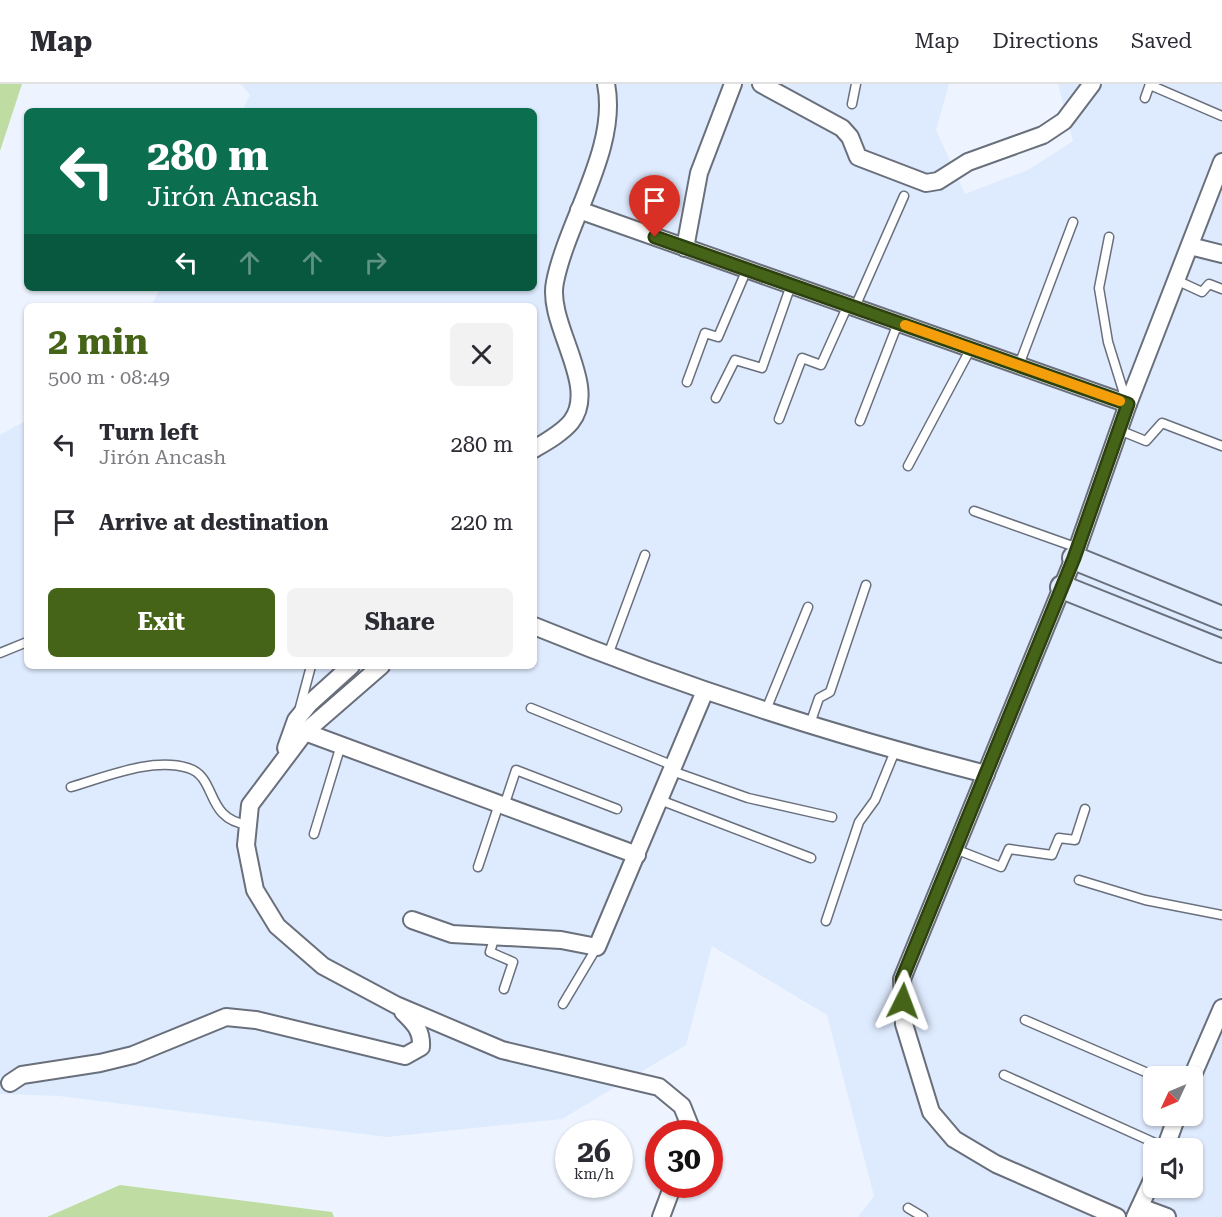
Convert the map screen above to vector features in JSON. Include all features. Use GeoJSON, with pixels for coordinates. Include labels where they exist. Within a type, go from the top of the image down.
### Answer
{"type":"FeatureCollection","features":[{"type":"Feature","properties":{"kind":"street"},"geometry":{"type":"LineString","coordinates":[[537,447],[571,422],[580,402],[575,370],[556,315],[554,283],[601,147],[608,112],[606,84]]}},
{"type":"Feature","properties":{"kind":"street"},"geometry":{"type":"LineString","coordinates":[[686,248],[699,173],[733,84]]}},
{"type":"Feature","properties":{"kind":"street"},"geometry":{"type":"LineString","coordinates":[[761,84],[842,128],[850,137],[858,157],[926,183],[938,181],[968,162],[1043,135],[1064,121],[1092,84]]}},
{"type":"Feature","properties":{"kind":"street"},"geometry":{"type":"LineString","coordinates":[[1117,1217],[996,1164],[954,1139],[931,1112],[904,1024],[902,979],[1076,553],[1128,404],[1222,162]]}},
{"type":"Feature","properties":{"kind":"street"},"geometry":{"type":"LineString","coordinates":[[579,210],[1128,404]]}},
{"type":"Feature","properties":{"kind":"street"},"geometry":{"type":"LineString","coordinates":[[1190,246],[1222,255]]}},
{"type":"Feature","properties":{"kind":"street"},"geometry":{"type":"LineString","coordinates":[[1076,553],[1222,618]]}},
{"type":"Feature","properties":{"kind":"street"},"geometry":{"type":"LineString","coordinates":[[1062,588],[1222,651]]}},
{"type":"Feature","properties":{"kind":"street"},"geometry":{"type":"LineString","coordinates":[[537,627],[705,691],[895,751],[986,774]]}},
{"type":"Feature","properties":{"kind":"street"},"geometry":{"type":"LineString","coordinates":[[348,669],[309,703],[301,726],[279,767],[250,806],[246,845],[255,890],[277,926],[323,966],[396,1005],[502,1050],[659,1087],[681,1106],[687,1120]]}},
{"type":"Feature","properties":{"kind":"street"},"geometry":{"type":"LineString","coordinates":[[301,726],[377,669]]}},
{"type":"Feature","properties":{"kind":"street"},"geometry":{"type":"LineString","coordinates":[[412,920],[452,934],[561,940],[597,947],[705,691]]}},
{"type":"Feature","properties":{"kind":"street"},"geometry":{"type":"LineString","coordinates":[[301,726],[341,745],[637,855]]}},
{"type":"Feature","properties":{"kind":"street"},"geometry":{"type":"LineString","coordinates":[[10,1083],[22,1075],[100,1063],[133,1055],[226,1017],[256,1020],[405,1056],[421,1047],[422,1036],[417,1026],[396,1005]]}},
{"type":"Feature","properties":{"kind":"street"},"geometry":{"type":"LineString","coordinates":[[1197,1066],[1222,1008]]}},
{"type":"Feature","properties":{"kind":"street"},"geometry":{"type":"LineString","coordinates":[[661,1217],[668,1198]]}},
{"type":"Feature","properties":{"kind":"street"},"geometry":{"type":"LineString","coordinates":[[1144,1198],[1137,1212],[1167,1217]]}},
{"type":"Feature","properties":{"kind":"lane"},"geometry":{"type":"LineString","coordinates":[[852,104],[856,84]]}},
{"type":"Feature","properties":{"kind":"lane"},"geometry":{"type":"LineString","coordinates":[[1146,98],[1150,85],[1222,116]]}},
{"type":"Feature","properties":{"kind":"lane"},"geometry":{"type":"LineString","coordinates":[[779,419],[802,358],[821,365],[904,196]]}},
{"type":"Feature","properties":{"kind":"lane"},"geometry":{"type":"LineString","coordinates":[[1019,365],[1073,222]]}},
{"type":"Feature","properties":{"kind":"lane"},"geometry":{"type":"LineString","coordinates":[[1109,237],[1099,288],[1108,342],[1128,404]]}},
{"type":"Feature","properties":{"kind":"lane"},"geometry":{"type":"LineString","coordinates":[[687,382],[705,333],[718,337],[747,269]]}},
{"type":"Feature","properties":{"kind":"lane"},"geometry":{"type":"LineString","coordinates":[[1176,280],[1202,292],[1209,284],[1222,289]]}},
{"type":"Feature","properties":{"kind":"lane"},"geometry":{"type":"LineString","coordinates":[[716,398],[735,360],[762,368],[790,285]]}},
{"type":"Feature","properties":{"kind":"lane"},"geometry":{"type":"LineString","coordinates":[[860,421],[898,323]]}},
{"type":"Feature","properties":{"kind":"lane"},"geometry":{"type":"LineString","coordinates":[[908,466],[971,348]]}},
{"type":"Feature","properties":{"kind":"lane"},"geometry":{"type":"LineString","coordinates":[[1119,430],[1146,441],[1162,423],[1222,446]]}},
{"type":"Feature","properties":{"kind":"lane"},"geometry":{"type":"LineString","coordinates":[[975,511],[1076,553]]}},
{"type":"Feature","properties":{"kind":"lane"},"geometry":{"type":"LineString","coordinates":[[608,655],[645,555]]}},
{"type":"Feature","properties":{"kind":"lane"},"geometry":{"type":"LineString","coordinates":[[810,724],[819,698],[830,692],[866,585]]}},
{"type":"Feature","properties":{"kind":"lane"},"geometry":{"type":"LineString","coordinates":[[766,710],[808,607]]}},
{"type":"Feature","properties":{"kind":"lane"},"geometry":{"type":"LineString","coordinates":[[0,653],[24,643]]}},
{"type":"Feature","properties":{"kind":"lane"},"geometry":{"type":"LineString","coordinates":[[301,726],[310,669]]}},
{"type":"Feature","properties":{"kind":"lane"},"geometry":{"type":"LineString","coordinates":[[531,708],[748,798],[832,818]]}},
{"type":"Feature","properties":{"kind":"lane"},"geometry":{"type":"LineString","coordinates":[[314,834],[341,745]]}},
{"type":"Feature","properties":{"kind":"lane"},"geometry":{"type":"LineString","coordinates":[[826,921],[859,822],[875,800],[895,751]]}},
{"type":"Feature","properties":{"kind":"lane"},"geometry":{"type":"LineString","coordinates":[[71,787],[153,765],[189,768],[206,782],[224,816],[232,823],[248,825]]}},
{"type":"Feature","properties":{"kind":"lane"},"geometry":{"type":"LineString","coordinates":[[478,867],[516,770],[618,809]]}},
{"type":"Feature","properties":{"kind":"lane"},"geometry":{"type":"LineString","coordinates":[[660,800],[811,858]]}},
{"type":"Feature","properties":{"kind":"lane"},"geometry":{"type":"LineString","coordinates":[[955,849],[1001,867],[1009,849],[1052,855],[1059,837],[1075,840],[1086,809]]}},
{"type":"Feature","properties":{"kind":"lane"},"geometry":{"type":"LineString","coordinates":[[1079,880],[1145,900],[1222,915]]}},
{"type":"Feature","properties":{"kind":"lane"},"geometry":{"type":"LineString","coordinates":[[495,936],[490,952],[513,962],[504,989]]}},
{"type":"Feature","properties":{"kind":"lane"},"geometry":{"type":"LineString","coordinates":[[563,1004],[597,947]]}},
{"type":"Feature","properties":{"kind":"lane"},"geometry":{"type":"LineString","coordinates":[[1025,1020],[1143,1071]]}},
{"type":"Feature","properties":{"kind":"lane"},"geometry":{"type":"LineString","coordinates":[[1004,1075],[1143,1138]]}},
{"type":"Feature","properties":{"kind":"lane"},"geometry":{"type":"LineString","coordinates":[[908,1208],[923,1217]]}},
{"type":"Feature","properties":{"kind":"shaded area"},"geometry":{"type":"Polygon","coordinates":[[[241,84],[949,84],[936,130],[965,194],[1028,170],[1073,141],[1058,84],[1222,84],[1222,1217],[858,1217],[874,1196],[827,1015],[712,946],[686,1045],[562,1119],[387,1137],[59,1096],[0,1094],[0,435],[24,422],[24,669],[537,669],[537,303],[152,303],[158,291],[537,291],[537,108],[244,108],[250,95],[241,84]]]}},
{"type":"Feature","properties":{"kind":"green space"},"geometry":{"type":"Polygon","coordinates":[[[0,84],[22,84],[0,151],[0,84]]]}},
{"type":"Feature","properties":{"kind":"green space"},"geometry":{"type":"Polygon","coordinates":[[[120,1185],[332,1212],[334,1217],[47,1217],[120,1185]]]}},
{"type":"Feature","properties":{"kind":"slow traffic"},"geometry":{"type":"LineString","coordinates":[[905,325],[1120,401]]}},
{"type":"Feature","properties":{"kind":"route"},"geometry":{"type":"LineString","coordinates":[[655,237],[1128,404],[1074,558],[902,979],[903,1001]]}}]}
